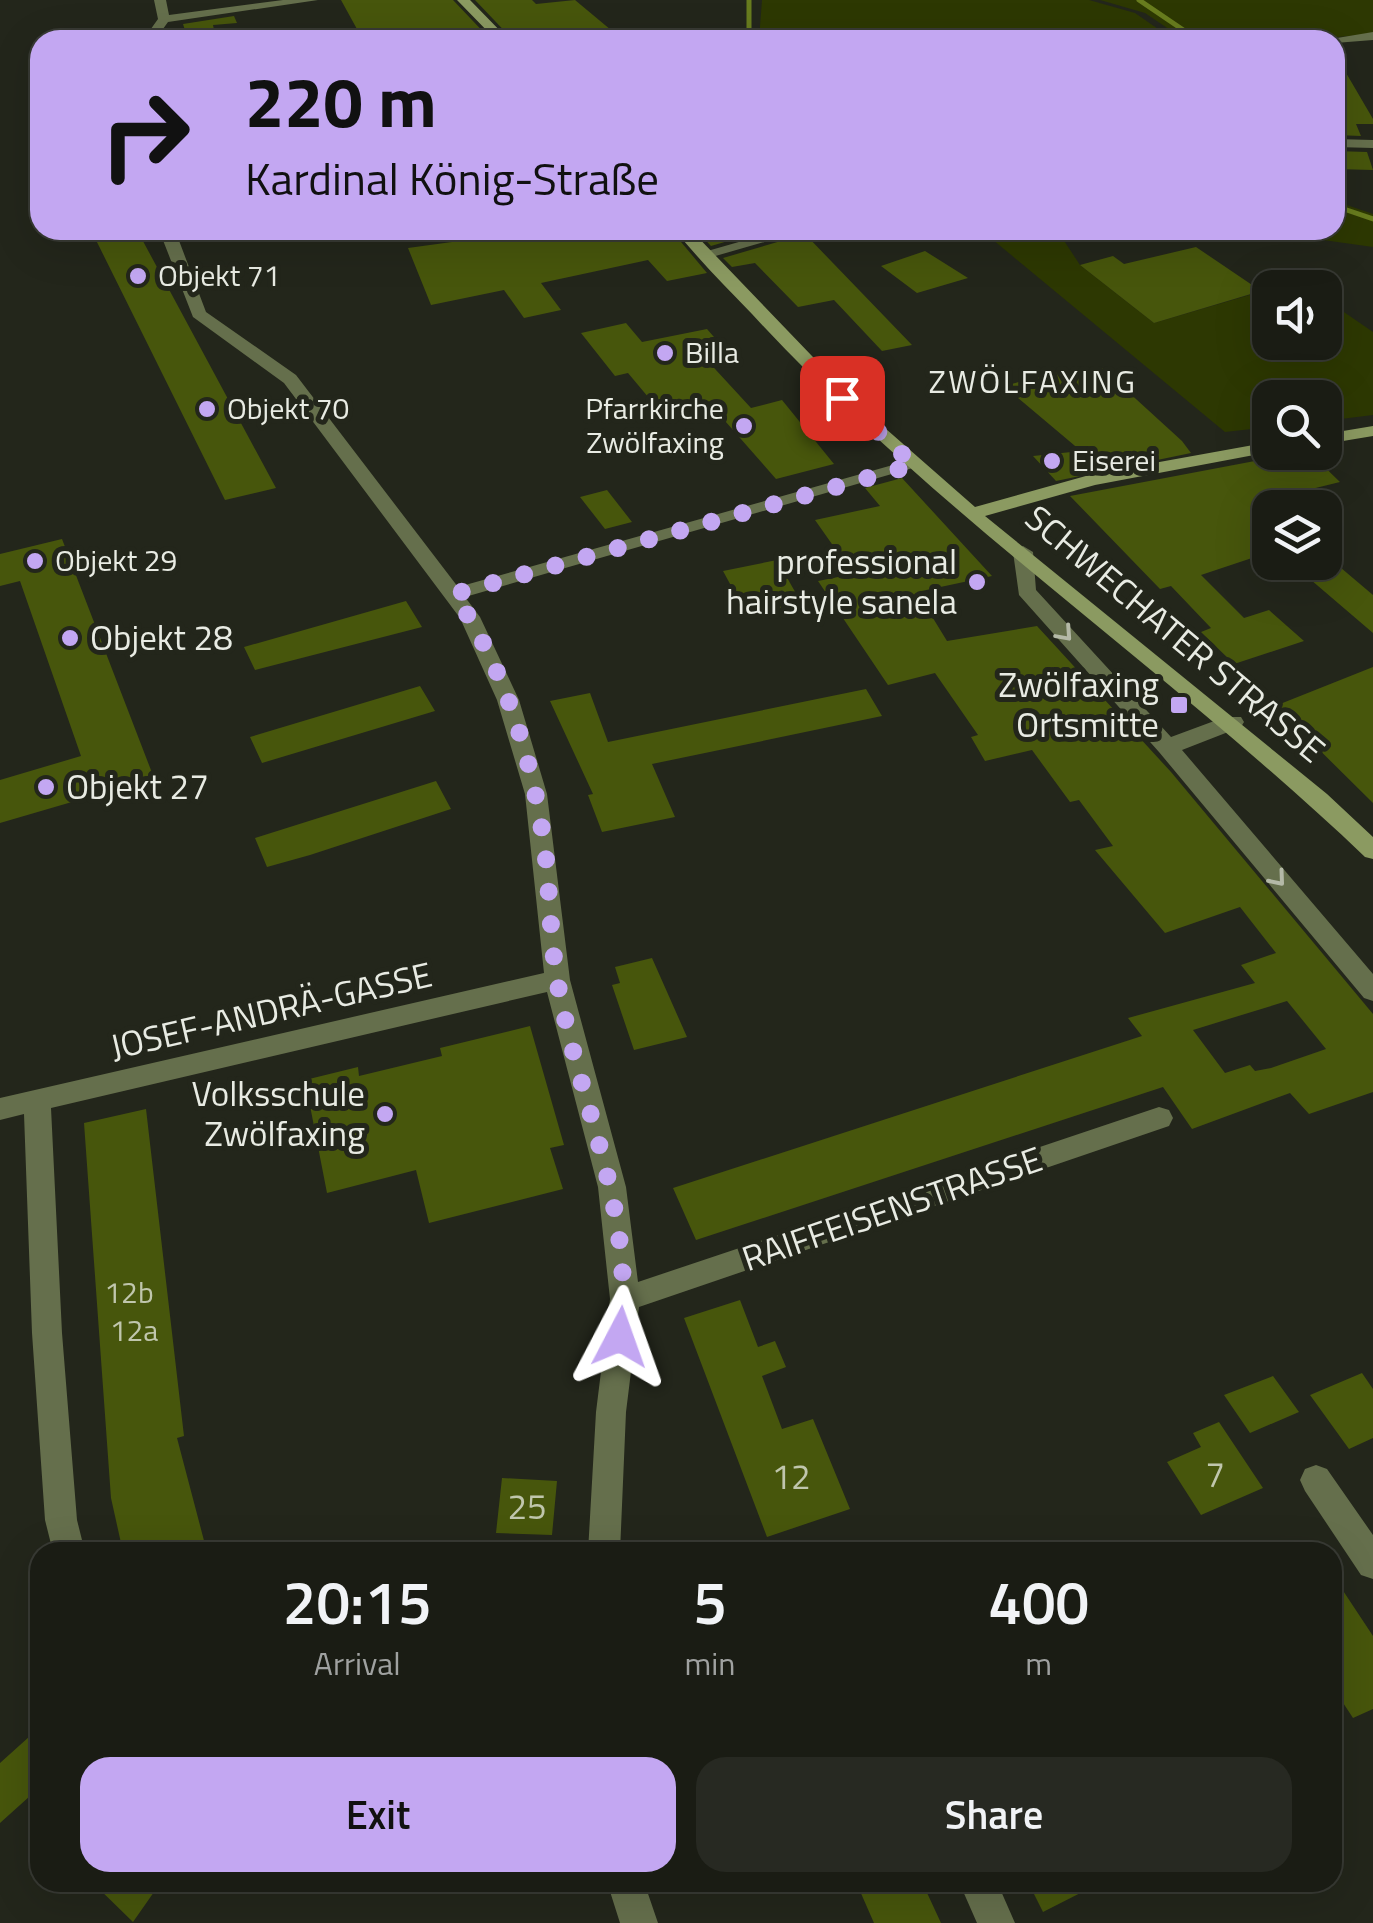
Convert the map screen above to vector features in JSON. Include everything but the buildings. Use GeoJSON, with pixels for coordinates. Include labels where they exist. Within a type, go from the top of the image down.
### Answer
{"type":"FeatureCollection","features":[{"type":"Feature","properties":{"kind":"main road"},"geometry":{"type":"LineString","coordinates":[[463,0],[494,30]]}},
{"type":"Feature","properties":{"kind":"main road","name":"SCHWECHATER STRASSE"},"geometry":{"type":"LineString","coordinates":[[693,240],[914,465],[1234,722],[1373,851]]}},
{"type":"Feature","properties":{"kind":"main road"},"geometry":{"type":"LineString","coordinates":[[1342,436],[1373,431]]}},
{"type":"Feature","properties":{"kind":"main road"},"geometry":{"type":"LineString","coordinates":[[974,513],[1093,480],[1252,450]]}},
{"type":"Feature","properties":{"kind":"street"},"geometry":{"type":"LineString","coordinates":[[160,0],[164,19]]}},
{"type":"Feature","properties":{"kind":"street"},"geometry":{"type":"LineString","coordinates":[[156,30],[164,19],[312,0]]}},
{"type":"Feature","properties":{"kind":"street"},"geometry":{"type":"LineString","coordinates":[[1345,39],[1373,36]]}},
{"type":"Feature","properties":{"kind":"street"},"geometry":{"type":"LineString","coordinates":[[1345,143],[1373,144]]}},
{"type":"Feature","properties":{"kind":"street"},"geometry":{"type":"LineString","coordinates":[[171,240],[199,314],[290,379],[454,594],[485,644],[535,789],[557,980],[612,1186],[626,1300],[611,1412],[604,1542]]}},
{"type":"Feature","properties":{"kind":"street"},"geometry":{"type":"LineString","coordinates":[[706,254],[760,240]]}},
{"type":"Feature","properties":{"kind":"street"},"geometry":{"type":"LineString","coordinates":[[454,594],[914,465]]}},
{"type":"Feature","properties":{"kind":"street"},"geometry":{"type":"LineString","coordinates":[[1023,552],[1026,591],[1167,747],[1373,991]]}},
{"type":"Feature","properties":{"kind":"street"},"geometry":{"type":"LineString","coordinates":[[1167,747],[1234,722]]}},
{"type":"Feature","properties":{"kind":"street","name":"JOSEF-ANDRÄ-GASSE"},"geometry":{"type":"LineString","coordinates":[[0,1109],[557,980]]}},
{"type":"Feature","properties":{"kind":"street"},"geometry":{"type":"LineString","coordinates":[[37,1101],[46,1333],[61,1520],[66,1542]]}},
{"type":"Feature","properties":{"kind":"street","name":"RAIFFEISENSTRASSE"},"geometry":{"type":"LineString","coordinates":[[626,1300],[1159,1118]]}},
{"type":"Feature","properties":{"kind":"street"},"geometry":{"type":"LineString","coordinates":[[1316,1480],[1373,1563]]}},
{"type":"Feature","properties":{"kind":"street"},"geometry":{"type":"LineString","coordinates":[[628,1892],[639,1923]]}},
{"type":"Feature","properties":{"kind":"street"},"geometry":{"type":"LineString","coordinates":[[982,1892],[996,1923]]}},
{"type":"Feature","properties":{"kind":"green space"},"geometry":{"type":"Polygon","coordinates":[[[762,0],[1089,0],[1135,13],[1160,30],[760,30],[762,0]]]}},
{"type":"Feature","properties":{"kind":"green space"},"geometry":{"type":"Polygon","coordinates":[[[1100,0],[1373,0],[1373,34],[1345,36],[1345,30],[1170,30],[1145,13],[1100,0]]]}},
{"type":"Feature","properties":{"kind":"green space"},"geometry":{"type":"Polygon","coordinates":[[[1345,204],[1373,214],[1373,247],[1323,240],[1345,240],[1345,204]]]}},
{"type":"Feature","properties":{"kind":"green space"},"geometry":{"type":"Polygon","coordinates":[[[993,240],[1064,240],[1080,265],[1154,323],[1252,294],[1252,360],[1342,360],[1342,311],[1373,332],[1373,415],[1342,419],[1342,380],[1252,380],[1252,429],[1225,432],[993,240]]]}},
{"type":"Feature","properties":{"kind":"waterway"},"geometry":{"type":"LineString","coordinates":[[749,0],[749,30]]}},
{"type":"Feature","properties":{"kind":"waterway"},"geometry":{"type":"LineString","coordinates":[[1139,0],[1183,30]]}},
{"type":"Feature","properties":{"kind":"waterway"},"geometry":{"type":"LineString","coordinates":[[1345,209],[1373,219]]}},
{"type":"Feature","properties":{"kind":"place","name":"Objekt 71"},"geometry":{"type":"Point","coordinates":[138,276]}},
{"type":"Feature","properties":{"kind":"place","name":"Billa"},"geometry":{"type":"Point","coordinates":[665,353]}},
{"type":"Feature","properties":{"kind":"place","name":"Objekt 70"},"geometry":{"type":"Point","coordinates":[207,409]}},
{"type":"Feature","properties":{"kind":"place","name":"Pfarrkirche Zwölfaxing"},"geometry":{"type":"Point","coordinates":[744,426]}},
{"type":"Feature","properties":{"kind":"place","name":"Eiserei"},"geometry":{"type":"Point","coordinates":[1052,461]}},
{"type":"Feature","properties":{"kind":"place","name":"Objekt 29"},"geometry":{"type":"Point","coordinates":[35,561]}},
{"type":"Feature","properties":{"kind":"place","name":"professional hairstyle sanela"},"geometry":{"type":"Point","coordinates":[977,582]}},
{"type":"Feature","properties":{"kind":"place","name":"Objekt 28"},"geometry":{"type":"Point","coordinates":[70,638]}},
{"type":"Feature","properties":{"kind":"place","name":"Zwölfaxing Ortsmitte"},"geometry":{"type":"Point","coordinates":[1179,705]}},
{"type":"Feature","properties":{"kind":"place","name":"Objekt 27"},"geometry":{"type":"Point","coordinates":[46,787]}},
{"type":"Feature","properties":{"kind":"place","name":"Volksschule Zwölfaxing"},"geometry":{"type":"Point","coordinates":[385,1114]}},
{"type":"Feature","properties":{"kind":"district","name":"ZWÖLFAXING"},"geometry":{"type":"Point","coordinates":[1033,382]}},
{"type":"Feature","properties":{"kind":"route"},"geometry":{"type":"LineString","coordinates":[[620,1337],[626,1300],[612,1186],[557,980],[535,789],[508,700],[485,644],[454,594],[914,465],[842,398]]}}]}
